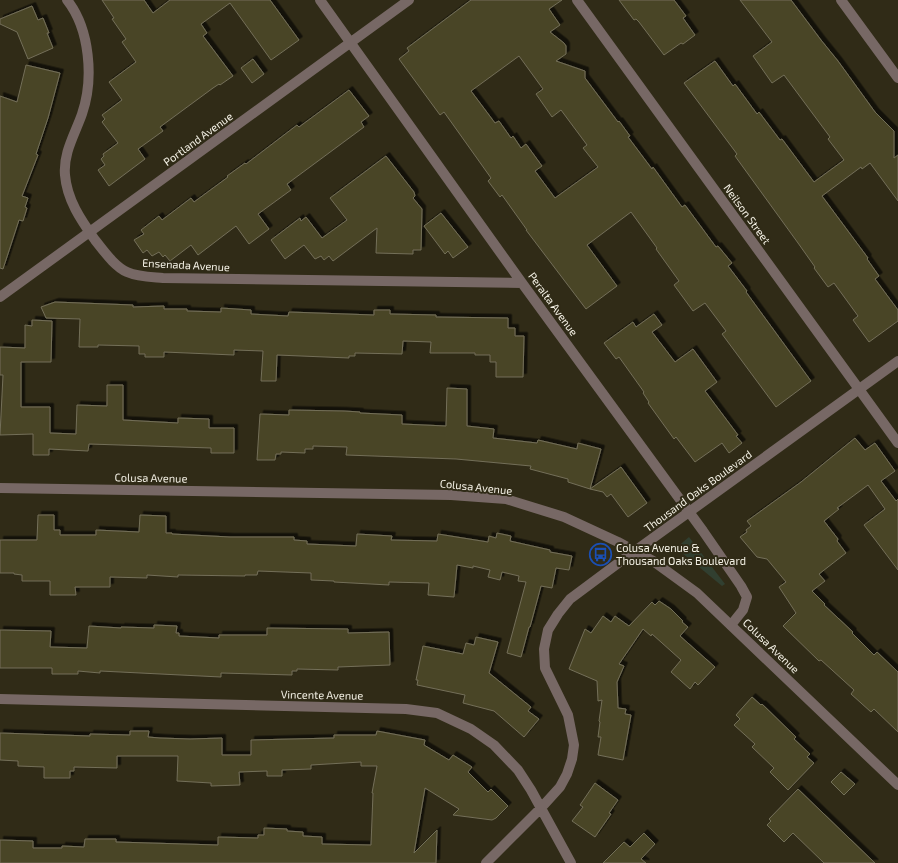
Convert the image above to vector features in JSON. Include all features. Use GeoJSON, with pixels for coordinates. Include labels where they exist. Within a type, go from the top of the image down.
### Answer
{"type":"FeatureCollection","features":[{"type":"Feature","properties":{"kind":"street","name":"Ensenada Avenue"},"geometry":{"type":"LineString","coordinates":[[67,0],[78,21],[84,38],[89,71],[85,103],[65,160],[65,175],[70,199],[75,211],[90,232],[115,264],[127,272],[144,276],[171,278],[522,283]]}},
{"type":"Feature","properties":{"kind":"street","name":"Peralta Avenue"},"geometry":{"type":"LineString","coordinates":[[320,0],[741,586],[747,597],[743,610],[731,625]]}},
{"type":"Feature","properties":{"kind":"street","name":"Portland Avenue"},"geometry":{"type":"LineString","coordinates":[[0,297],[409,0]]}},
{"type":"Feature","properties":{"kind":"street","name":"Neilson Street"},"geometry":{"type":"LineString","coordinates":[[577,0],[898,443]]}},
{"type":"Feature","properties":{"kind":"street"},"geometry":{"type":"LineString","coordinates":[[841,0],[898,78]]}},
{"type":"Feature","properties":{"kind":"street","name":"Thousand Oaks Boulevard"},"geometry":{"type":"LineString","coordinates":[[486,863],[541,808],[560,787],[567,774],[574,746],[568,715],[545,668],[544,649],[548,630],[570,599],[898,362]]}},
{"type":"Feature","properties":{"kind":"street","name":"Colusa Avenue"},"geometry":{"type":"LineString","coordinates":[[0,488],[451,495],[506,499],[564,517],[653,561],[697,593],[898,784]]}},
{"type":"Feature","properties":{"kind":"street","name":"Vincente Avenue"},"geometry":{"type":"LineString","coordinates":[[0,699],[406,709],[437,713],[471,729],[494,745],[518,770],[571,863]]}},
{"type":"Feature","properties":{"kind":"green space"},"geometry":{"type":"Polygon","coordinates":[[[689,537],[725,584],[722,586],[676,548],[689,537]]]}},
{"type":"Feature","properties":{"kind":"building"},"geometry":{"type":"Polygon","coordinates":[[[102,0],[144,0],[153,13],[170,0],[270,0],[299,40],[271,60],[230,3],[201,24],[207,33],[203,36],[233,76],[213,88],[160,127],[163,131],[138,149],[145,159],[109,186],[98,170],[105,165],[101,159],[104,156],[103,154],[118,143],[102,122],[105,119],[102,115],[122,100],[109,82],[136,62],[122,42],[126,39],[112,19],[114,18],[102,0]]]}},
{"type":"Feature","properties":{"kind":"building"},"geometry":{"type":"Polygon","coordinates":[[[471,0],[562,0],[549,9],[560,25],[550,32],[566,46],[566,54],[556,61],[585,71],[585,78],[618,122],[619,121],[630,136],[628,137],[652,169],[653,167],[682,207],[685,205],[716,247],[718,246],[732,263],[728,266],[811,381],[776,407],[722,334],[726,331],[705,303],[693,311],[674,285],[679,281],[631,212],[587,245],[617,286],[586,309],[526,230],[502,195],[500,197],[488,181],[491,178],[444,112],[440,115],[399,59],[409,51],[407,48],[471,0]],[[519,56],[471,91],[495,123],[499,121],[511,138],[513,136],[521,148],[526,144],[542,166],[535,171],[555,198],[598,167],[583,148],[587,145],[561,110],[552,117],[536,94],[543,89],[519,56]]]}},
{"type":"Feature","properties":{"kind":"building"},"geometry":{"type":"Polygon","coordinates":[[[619,0],[674,0],[686,16],[683,18],[695,35],[664,55],[639,22],[636,19],[634,20],[619,0]]]}},
{"type":"Feature","properties":{"kind":"building"},"geometry":{"type":"Polygon","coordinates":[[[740,0],[791,0],[875,112],[894,131],[894,158],[898,155],[898,201],[870,163],[862,169],[861,167],[822,196],[868,258],[867,259],[879,276],[875,279],[898,310],[898,321],[869,342],[853,320],[858,316],[834,283],[828,287],[735,156],[737,154],[684,83],[715,61],[733,86],[735,84],[757,114],[759,112],[780,140],[782,139],[814,182],[844,160],[828,139],[830,137],[784,75],[772,83],[753,56],[772,42],[740,0]]]}},
{"type":"Feature","properties":{"kind":"building"},"geometry":{"type":"Polygon","coordinates":[[[32,6],[38,20],[43,18],[53,48],[28,59],[17,32],[0,24],[0,19],[32,6]]]}},
{"type":"Feature","properties":{"kind":"building"},"geometry":{"type":"Polygon","coordinates":[[[253,59],[264,74],[252,83],[241,68],[253,59]]]}},
{"type":"Feature","properties":{"kind":"building"},"geometry":{"type":"Polygon","coordinates":[[[26,65],[60,73],[48,118],[36,154],[38,155],[22,196],[28,198],[25,207],[27,208],[23,221],[19,220],[3,269],[0,268],[0,96],[17,102],[26,65]]]}},
{"type":"Feature","properties":{"kind":"building"},"geometry":{"type":"Polygon","coordinates":[[[349,90],[369,116],[361,122],[364,127],[287,184],[291,190],[258,214],[269,229],[249,244],[236,226],[198,255],[191,245],[170,261],[165,255],[163,257],[159,252],[152,256],[147,250],[143,253],[134,240],[144,234],[141,230],[159,216],[162,220],[191,198],[194,202],[297,125],[299,127],[349,90]]]}},
{"type":"Feature","properties":{"kind":"building"},"geometry":{"type":"Polygon","coordinates":[[[386,156],[414,192],[415,196],[413,198],[422,209],[421,250],[413,250],[413,254],[376,253],[377,228],[333,261],[329,256],[324,260],[321,256],[315,259],[304,245],[285,259],[271,240],[300,218],[301,221],[306,217],[322,238],[347,220],[330,198],[386,156]]]}},
{"type":"Feature","properties":{"kind":"building"},"geometry":{"type":"Polygon","coordinates":[[[441,213],[468,247],[453,258],[448,251],[445,254],[424,226],[441,213]]]}},
{"type":"Feature","properties":{"kind":"building"},"geometry":{"type":"Polygon","coordinates":[[[55,302],[133,305],[133,307],[164,306],[164,309],[187,309],[187,311],[221,312],[221,308],[251,310],[251,314],[288,316],[289,312],[374,315],[374,310],[390,310],[390,314],[436,315],[436,317],[508,318],[508,328],[515,328],[515,336],[524,336],[523,377],[496,377],[496,362],[490,362],[490,355],[475,355],[475,353],[430,353],[431,342],[403,341],[402,354],[355,353],[355,356],[349,356],[349,358],[277,355],[276,381],[261,381],[263,351],[234,350],[234,355],[164,352],[164,357],[145,357],[145,354],[139,354],[139,346],[98,345],[98,347],[79,347],[80,319],[46,318],[41,307],[55,302]]]}},
{"type":"Feature","properties":{"kind":"building"},"geometry":{"type":"Polygon","coordinates":[[[654,314],[662,325],[652,332],[675,362],[693,349],[717,382],[705,391],[738,435],[736,436],[742,443],[729,453],[722,443],[695,462],[676,437],[674,439],[648,403],[649,402],[643,393],[644,392],[619,357],[616,359],[604,343],[633,322],[636,327],[654,314]]]}},
{"type":"Feature","properties":{"kind":"building"},"geometry":{"type":"Polygon","coordinates":[[[32,320],[52,321],[51,362],[21,362],[21,407],[50,407],[50,433],[76,434],[77,405],[107,406],[107,385],[123,385],[123,420],[178,423],[178,418],[209,419],[209,428],[234,428],[234,453],[211,453],[211,448],[89,444],[88,451],[49,449],[49,455],[33,455],[33,434],[0,435],[3,375],[0,375],[0,347],[25,348],[25,325],[32,326],[32,320]]]}},
{"type":"Feature","properties":{"kind":"building"},"geometry":{"type":"Polygon","coordinates":[[[447,388],[467,389],[467,426],[494,429],[493,438],[537,443],[538,440],[577,449],[578,443],[601,449],[590,489],[568,482],[568,479],[530,469],[531,466],[456,459],[346,455],[347,447],[313,446],[313,449],[305,449],[305,453],[281,452],[281,454],[276,454],[275,460],[257,460],[260,414],[289,415],[289,410],[360,412],[402,415],[402,424],[446,426],[447,388]]]}},
{"type":"Feature","properties":{"kind":"building"},"geometry":{"type":"Polygon","coordinates":[[[855,438],[865,450],[875,443],[895,471],[881,481],[896,501],[898,499],[898,570],[864,525],[885,509],[868,485],[837,508],[839,509],[824,521],[838,539],[837,541],[846,553],[819,574],[825,581],[812,591],[874,655],[877,652],[898,672],[898,732],[874,709],[871,712],[851,694],[854,690],[821,660],[819,661],[783,626],[796,613],[779,587],[786,582],[767,559],[757,557],[740,537],[747,532],[746,530],[751,526],[747,521],[801,482],[855,438]]]}},
{"type":"Feature","properties":{"kind":"building"},"geometry":{"type":"Polygon","coordinates":[[[621,467],[647,503],[628,517],[611,494],[607,497],[603,492],[590,489],[621,467]]]}},
{"type":"Feature","properties":{"kind":"building"},"geometry":{"type":"Polygon","coordinates":[[[38,515],[54,515],[54,530],[60,530],[60,535],[96,535],[96,530],[139,532],[140,515],[166,516],[166,533],[172,534],[230,537],[294,537],[294,540],[307,541],[307,544],[356,546],[357,534],[392,536],[391,540],[437,541],[438,534],[488,542],[489,536],[496,538],[497,533],[511,536],[510,541],[550,550],[550,552],[572,556],[569,570],[556,568],[552,588],[541,586],[521,657],[507,653],[526,582],[518,581],[519,576],[502,572],[500,580],[488,577],[490,570],[473,566],[473,568],[457,565],[454,597],[428,595],[429,583],[389,582],[389,585],[334,582],[311,580],[311,573],[258,571],[257,575],[245,576],[178,575],[178,577],[147,575],[147,578],[110,577],[110,587],[75,587],[76,595],[50,595],[50,581],[22,581],[22,575],[14,573],[0,573],[0,540],[37,540],[38,515]]]}},
{"type":"Feature","properties":{"kind":"building"},"geometry":{"type":"Polygon","coordinates":[[[659,601],[671,609],[688,627],[680,636],[715,667],[698,685],[695,682],[690,689],[671,672],[681,660],[652,634],[651,636],[643,629],[619,664],[624,666],[617,682],[618,708],[626,709],[625,714],[631,715],[623,760],[598,755],[601,737],[598,737],[602,700],[598,701],[597,681],[569,669],[585,629],[591,633],[603,616],[611,622],[615,616],[629,626],[652,602],[655,605],[659,601]]]}},
{"type":"Feature","properties":{"kind":"building"},"geometry":{"type":"Polygon","coordinates":[[[154,625],[177,626],[176,633],[179,633],[179,636],[219,638],[219,635],[267,635],[267,628],[348,629],[348,633],[389,632],[390,665],[338,667],[338,670],[297,669],[297,671],[292,671],[292,675],[221,673],[221,677],[100,671],[100,673],[78,671],[78,674],[52,674],[52,668],[0,668],[0,630],[51,631],[50,647],[87,648],[89,626],[154,628],[154,625]]]}},
{"type":"Feature","properties":{"kind":"building"},"geometry":{"type":"Polygon","coordinates":[[[476,637],[498,642],[489,673],[531,707],[528,711],[539,719],[524,737],[494,711],[463,703],[465,695],[417,685],[418,680],[416,680],[423,646],[463,654],[466,643],[474,645],[476,637]]]}},
{"type":"Feature","properties":{"kind":"building"},"geometry":{"type":"Polygon","coordinates":[[[752,697],[761,705],[762,704],[796,737],[794,739],[810,754],[807,757],[814,763],[788,790],[770,772],[774,768],[752,747],[755,744],[734,725],[740,719],[736,715],[752,697]]]}},
{"type":"Feature","properties":{"kind":"building"},"geometry":{"type":"Polygon","coordinates":[[[130,731],[149,731],[148,737],[160,738],[222,738],[222,755],[251,755],[251,740],[334,738],[334,735],[376,735],[377,731],[425,740],[424,745],[449,760],[453,755],[472,767],[468,772],[488,792],[491,789],[508,806],[492,820],[453,815],[459,809],[425,788],[414,853],[437,830],[436,863],[0,863],[0,840],[33,841],[33,848],[62,848],[62,846],[84,847],[85,839],[116,839],[116,842],[218,845],[218,837],[258,838],[258,835],[264,835],[264,828],[287,829],[287,831],[303,832],[303,836],[322,837],[322,844],[371,845],[372,793],[377,766],[361,766],[361,762],[311,765],[311,769],[282,770],[282,776],[267,776],[267,771],[239,772],[240,785],[211,786],[211,783],[177,781],[178,756],[117,756],[117,768],[74,767],[74,771],[70,771],[70,778],[44,778],[44,767],[18,766],[18,761],[0,760],[0,733],[90,736],[90,734],[130,735],[130,731]]]}},
{"type":"Feature","properties":{"kind":"building"},"geometry":{"type":"Polygon","coordinates":[[[841,772],[855,784],[844,795],[831,782],[841,772]]]}},
{"type":"Feature","properties":{"kind":"building"},"geometry":{"type":"Polygon","coordinates":[[[595,783],[618,800],[609,813],[611,814],[595,837],[572,821],[583,807],[580,805],[595,783]]]}},
{"type":"Feature","properties":{"kind":"building"},"geometry":{"type":"Polygon","coordinates":[[[798,789],[875,863],[824,863],[793,833],[784,842],[767,825],[771,821],[769,819],[798,789]]]}},
{"type":"Feature","properties":{"kind":"building"},"geometry":{"type":"Polygon","coordinates":[[[644,833],[655,844],[641,859],[646,863],[603,863],[624,842],[630,847],[644,833]]]}},
{"type":"Feature","properties":{"kind":"place","name":"Colusa Avenue & Thousand Oaks Boulevard"},"geometry":{"type":"Point","coordinates":[600,554]}}]}
